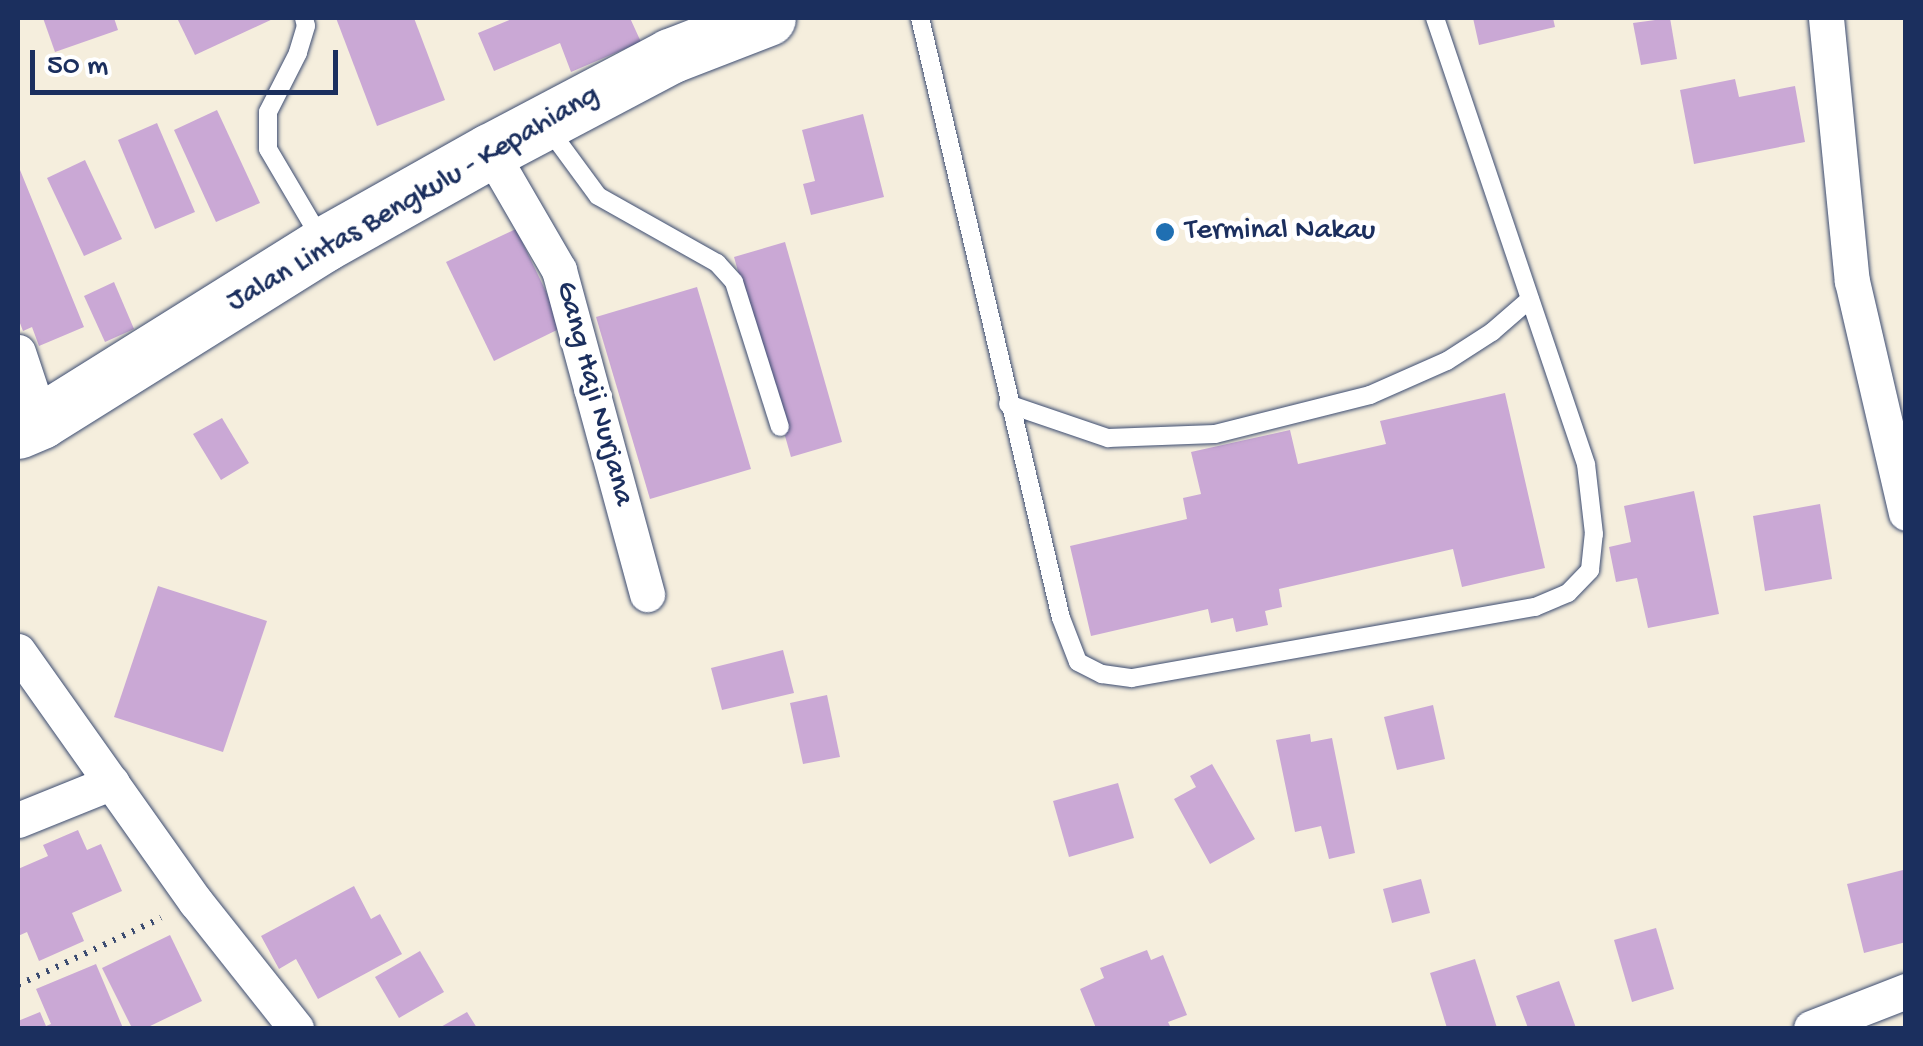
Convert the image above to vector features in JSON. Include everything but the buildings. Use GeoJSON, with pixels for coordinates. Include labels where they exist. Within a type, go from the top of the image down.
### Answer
{"type":"FeatureCollection","features":[{"type":"Feature","properties":{"kind":"highway","name":"Jalan Lintas Bengkulu - Kepahiang"},"geometry":{"type":"LineString","coordinates":[[30,426],[324,244],[670,56],[710,28],[768,18]]}},
{"type":"Feature","properties":{"kind":"street"},"geometry":{"type":"LineString","coordinates":[[1826,18],[1852,281],[1906,513]]}},
{"type":"Feature","properties":{"kind":"street","name":"Gang Haji Nurjana"},"geometry":{"type":"LineString","coordinates":[[490,151],[559,270],[647,594]]}},
{"type":"Feature","properties":{"kind":"street"},"geometry":{"type":"LineString","coordinates":[[18,352],[30,426]]}},
{"type":"Feature","properties":{"kind":"street"},"geometry":{"type":"LineString","coordinates":[[18,651],[281,1025]]}},
{"type":"Feature","properties":{"kind":"street"},"geometry":{"type":"LineString","coordinates":[[18,820],[112,782]]}},
{"type":"Feature","properties":{"kind":"street"},"geometry":{"type":"LineString","coordinates":[[1811,1028],[1906,991]]}},
{"type":"Feature","properties":{"kind":"lane"},"geometry":{"type":"LineString","coordinates":[[304,18],[306,26],[298,53],[268,112],[268,148],[324,244]]}},
{"type":"Feature","properties":{"kind":"lane"},"geometry":{"type":"LineString","coordinates":[[920,18],[1061,618],[1078,662],[1102,674],[1132,678],[1535,607],[1568,594],[1590,570],[1594,534],[1586,464],[1435,18]]}},
{"type":"Feature","properties":{"kind":"lane"},"geometry":{"type":"LineString","coordinates":[[545,124],[598,196],[717,263],[734,282],[780,427]]}},
{"type":"Feature","properties":{"kind":"lane"},"geometry":{"type":"LineString","coordinates":[[1008,404],[1108,438],[1215,434],[1370,394],[1446,361],[1492,332],[1530,299]]}},
{"type":"Feature","properties":{"kind":"path"},"geometry":{"type":"LineString","coordinates":[[18,986],[196,902]]}},
{"type":"Feature","properties":{"kind":"place","name":"Terminal Nakau"},"geometry":{"type":"Point","coordinates":[1165,232]}}]}
